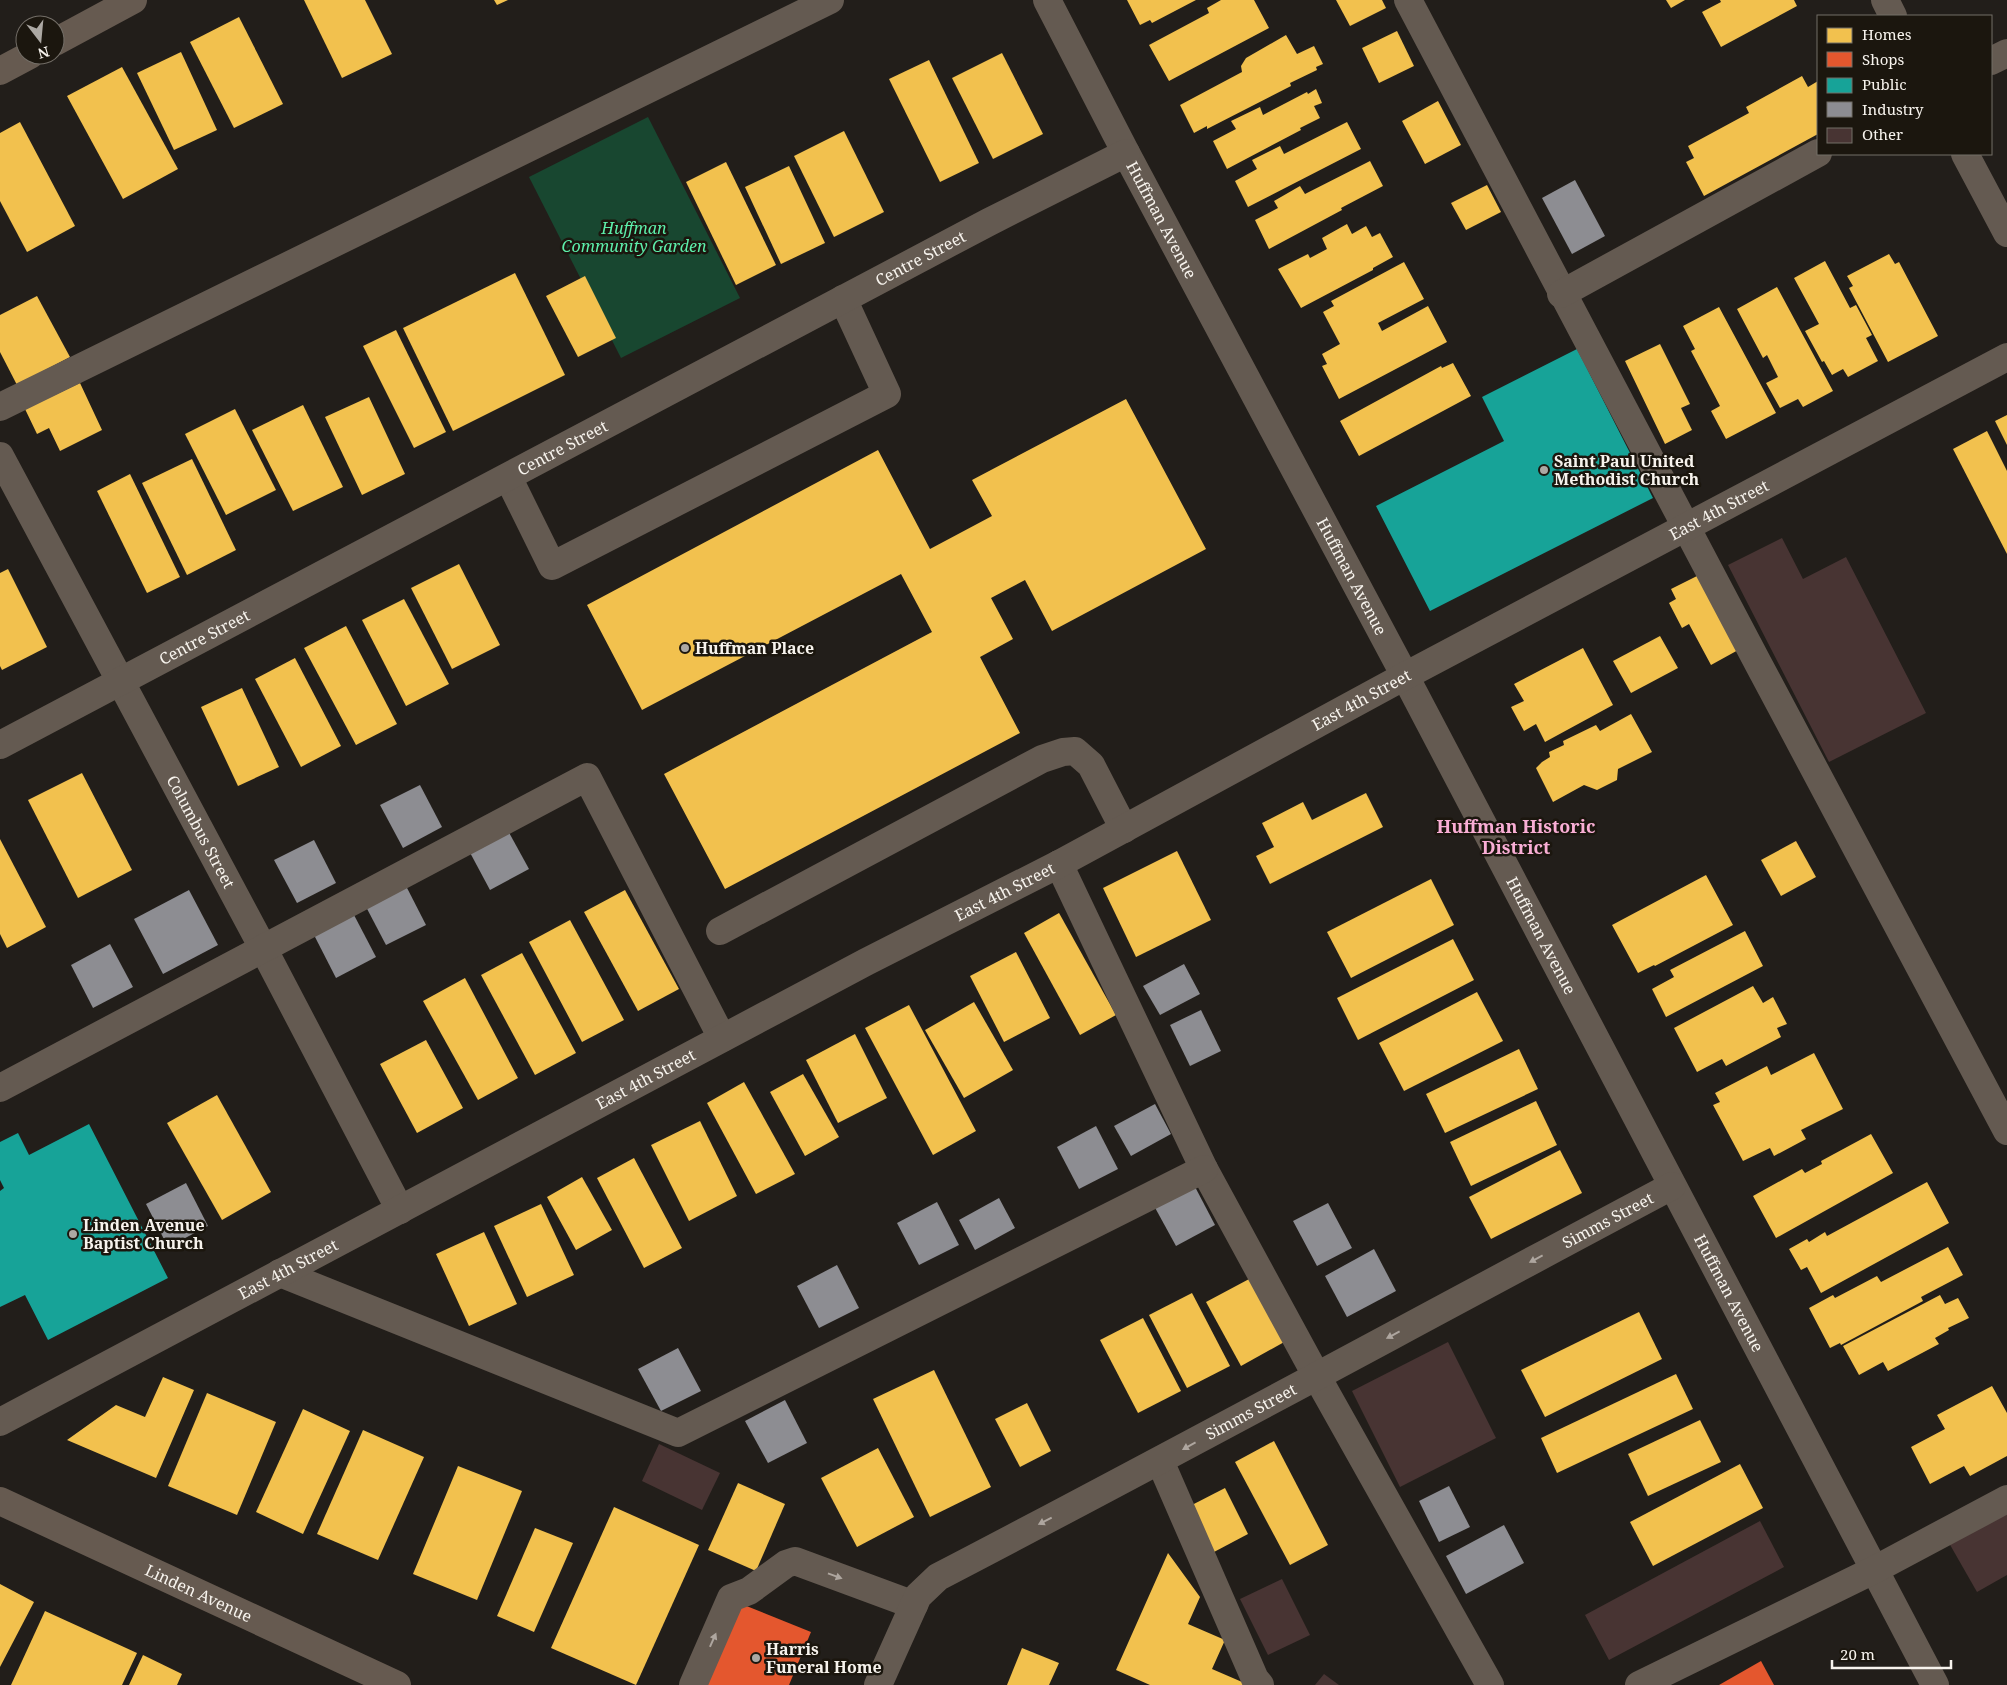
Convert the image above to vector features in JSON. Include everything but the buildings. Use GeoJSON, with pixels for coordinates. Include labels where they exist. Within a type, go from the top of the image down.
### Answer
{"type":"FeatureCollection","features":[{"type":"Feature","properties":{"kind":"main road"},"geometry":{"type":"LineString","coordinates":[[65,37],[133,0]]}},
{"type":"Feature","properties":{"kind":"main road"},"geometry":{"type":"LineString","coordinates":[[0,71],[15,63]]}},
{"type":"Feature","properties":{"kind":"main road","name":"Linden Avenue"},"geometry":{"type":"LineString","coordinates":[[0,1501],[397,1685]]}},
{"type":"Feature","properties":{"kind":"street"},"geometry":{"type":"LineString","coordinates":[[0,408],[830,0]]}},
{"type":"Feature","properties":{"kind":"street","name":"Huffman Avenue"},"geometry":{"type":"LineString","coordinates":[[1047,0],[1126,153],[1405,676],[1934,1685]]}},
{"type":"Feature","properties":{"kind":"street"},"geometry":{"type":"LineString","coordinates":[[1408,0],[1561,294],[1687,527],[2007,1131]]}},
{"type":"Feature","properties":{"kind":"street"},"geometry":{"type":"LineString","coordinates":[[1885,0],[1893,15]]}},
{"type":"Feature","properties":{"kind":"street"},"geometry":{"type":"LineString","coordinates":[[1992,60],[2007,53]]}},
{"type":"Feature","properties":{"kind":"street","name":"Centre Street"},"geometry":{"type":"LineString","coordinates":[[0,745],[989,222],[1126,153]]}},
{"type":"Feature","properties":{"kind":"street"},"geometry":{"type":"LineString","coordinates":[[1561,294],[1817,154]]}},
{"type":"Feature","properties":{"kind":"street"},"geometry":{"type":"LineString","coordinates":[[1966,155],[2007,233]]}},
{"type":"Feature","properties":{"kind":"street"},"geometry":{"type":"LineString","coordinates":[[508,477],[552,566],[887,394],[843,299]]}},
{"type":"Feature","properties":{"kind":"street","name":"East 4th Street"},"geometry":{"type":"LineString","coordinates":[[0,1422],[866,962],[1124,829],[1405,676],[2007,357]]}},
{"type":"Feature","properties":{"kind":"street","name":"Columbus Street"},"geometry":{"type":"LineString","coordinates":[[0,456],[263,948],[400,1210]]}},
{"type":"Feature","properties":{"kind":"street"},"geometry":{"type":"LineString","coordinates":[[720,931],[1042,759],[1063,752],[1075,751],[1091,765],[1124,829]]}},
{"type":"Feature","properties":{"kind":"street"},"geometry":{"type":"LineString","coordinates":[[0,1088],[587,777],[722,1038]]}},
{"type":"Feature","properties":{"kind":"street"},"geometry":{"type":"LineString","coordinates":[[1058,864],[1204,1169],[1316,1375],[1490,1685]]}},
{"type":"Feature","properties":{"kind":"street"},"geometry":{"type":"LineString","coordinates":[[280,1273],[678,1433],[1204,1169]]}},
{"type":"Feature","properties":{"kind":"street","name":"Simms Street"},"geometry":{"type":"LineString","coordinates":[[878,1685],[918,1596],[938,1577],[1160,1461],[1316,1375],[1672,1186]]}},
{"type":"Feature","properties":{"kind":"street"},"geometry":{"type":"LineString","coordinates":[[1160,1461],[1255,1679],[1260,1685]]}},
{"type":"Feature","properties":{"kind":"street"},"geometry":{"type":"LineString","coordinates":[[1639,1685],[1874,1570],[2007,1499]]}},
{"type":"Feature","properties":{"kind":"street"},"geometry":{"type":"LineString","coordinates":[[693,1685],[731,1598],[749,1591],[786,1564],[795,1561],[914,1605]]}},
{"type":"Feature","properties":{"kind":"green space","name":"Huffman Community Garden"},"geometry":{"type":"Polygon","coordinates":[[[648,117],[740,298],[621,358],[529,177],[648,117]]]}},
{"type":"Feature","properties":{"kind":"place","name":"Saint Paul United Methodist Church"},"geometry":{"type":"Point","coordinates":[1544,470]}},
{"type":"Feature","properties":{"kind":"place","name":"Huffman Place"},"geometry":{"type":"Point","coordinates":[685,648]}},
{"type":"Feature","properties":{"kind":"place","name":"Linden Avenue Baptist Church"},"geometry":{"type":"Point","coordinates":[73,1234]}},
{"type":"Feature","properties":{"kind":"place","name":"Harris Funeral Home"},"geometry":{"type":"Point","coordinates":[756,1658]}},
{"type":"Feature","properties":{"kind":"district","name":"Huffman Historic District"},"geometry":{"type":"Point","coordinates":[1516,836]}}]}
